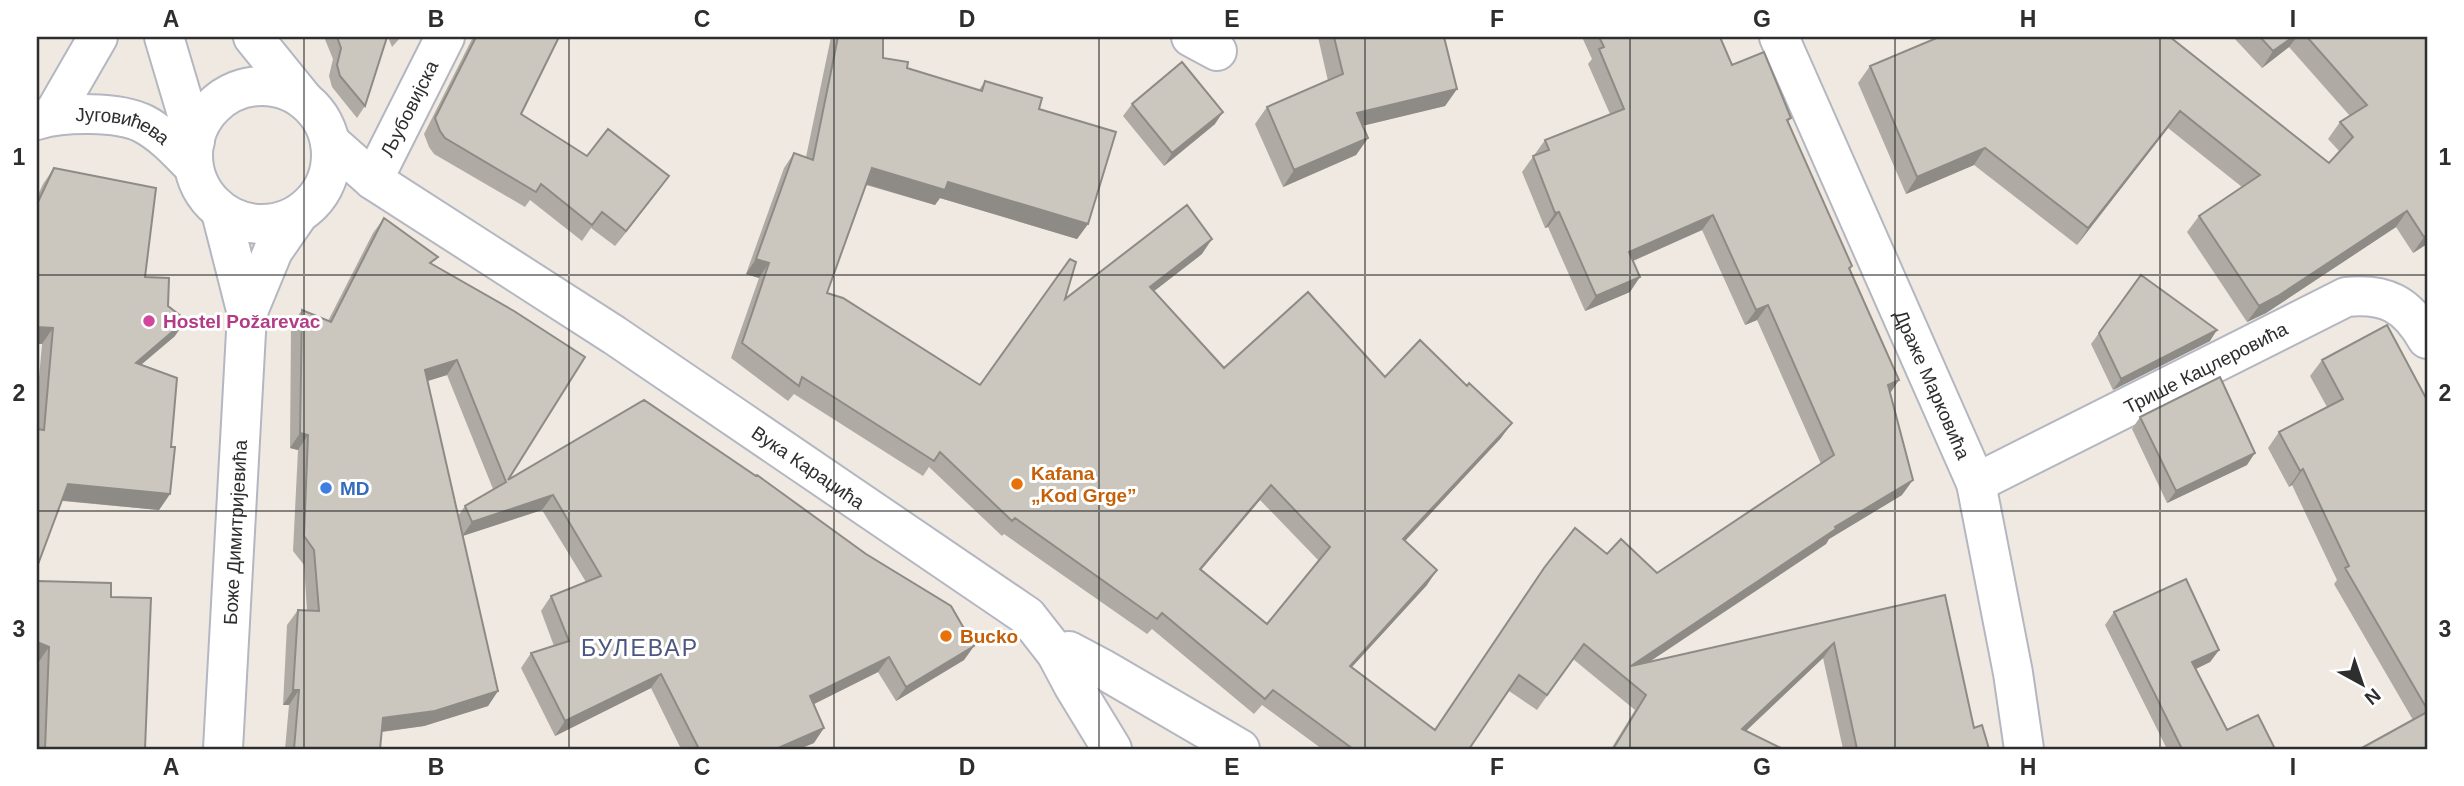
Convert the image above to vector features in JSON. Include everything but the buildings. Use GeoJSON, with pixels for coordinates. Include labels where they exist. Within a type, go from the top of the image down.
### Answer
{"type":"FeatureCollection","features":[{"type":"Feature","properties":{"kind":"main road"},"geometry":{"type":"LineString","coordinates":[[45,117],[98,37]]}},
{"type":"Feature","properties":{"kind":"main road"},"geometry":{"type":"LineString","coordinates":[[164,37],[194,153],[199,184],[208,199],[221,212],[239,221],[259,225],[279,222],[307,206],[373,180]]}},
{"type":"Feature","properties":{"kind":"main road"},"geometry":{"type":"LineString","coordinates":[[253,37],[316,112],[330,142],[331,162],[327,180],[307,206]]}},
{"type":"Feature","properties":{"kind":"main road","name":"Љубовијска"},"geometry":{"type":"LineString","coordinates":[[373,180],[444,37]]}},
{"type":"Feature","properties":{"kind":"main road","name":"Драже Марковића"},"geometry":{"type":"LineString","coordinates":[[1779,37],[1976,483],[2013,673],[2024,749]]}},
{"type":"Feature","properties":{"kind":"main road"},"geometry":{"type":"LineString","coordinates":[[194,153],[201,122],[213,107],[229,95],[247,88],[267,86],[286,90],[304,100]]}},
{"type":"Feature","properties":{"kind":"main road","name":"Југовићева"},"geometry":{"type":"LineString","coordinates":[[45,117],[101,114],[142,122],[166,139],[194,153]]}},
{"type":"Feature","properties":{"kind":"main road","name":"Вука Караџића"},"geometry":{"type":"LineString","coordinates":[[330,142],[373,180],[614,335],[1027,616],[1056,653],[1112,749]]}},
{"type":"Feature","properties":{"kind":"main road","name":"Боже Димитријевића"},"geometry":{"type":"LineString","coordinates":[[247,314],[273,251],[307,206]]}},
{"type":"Feature","properties":{"kind":"main road","name":"Боже Димитријевића"},"geometry":{"type":"LineString","coordinates":[[221,212],[247,314],[223,749]]}},
{"type":"Feature","properties":{"kind":"main road","name":"Трише Кацлеровића"},"geometry":{"type":"LineString","coordinates":[[1976,483],[2346,297],[2364,295],[2384,298],[2397,304],[2409,313],[2427,339]]}},
{"type":"Feature","properties":{"kind":"main road"},"geometry":{"type":"LineString","coordinates":[[1056,653],[1069,651],[1240,749]]}},
{"type":"Feature","properties":{"kind":"place","name":"Hostel Požarevac"},"geometry":{"type":"Point","coordinates":[149,321]}},
{"type":"Feature","properties":{"kind":"place","name":"Kafana „Kod Grge”"},"geometry":{"type":"Point","coordinates":[1017,484]}},
{"type":"Feature","properties":{"kind":"place","name":"MD"},"geometry":{"type":"Point","coordinates":[326,488]}},
{"type":"Feature","properties":{"kind":"place","name":"Bucko"},"geometry":{"type":"Point","coordinates":[946,636]}},
{"type":"Feature","properties":{"kind":"district","name":"БУЛЕВАР"},"geometry":{"type":"Point","coordinates":[640,648]}}]}
